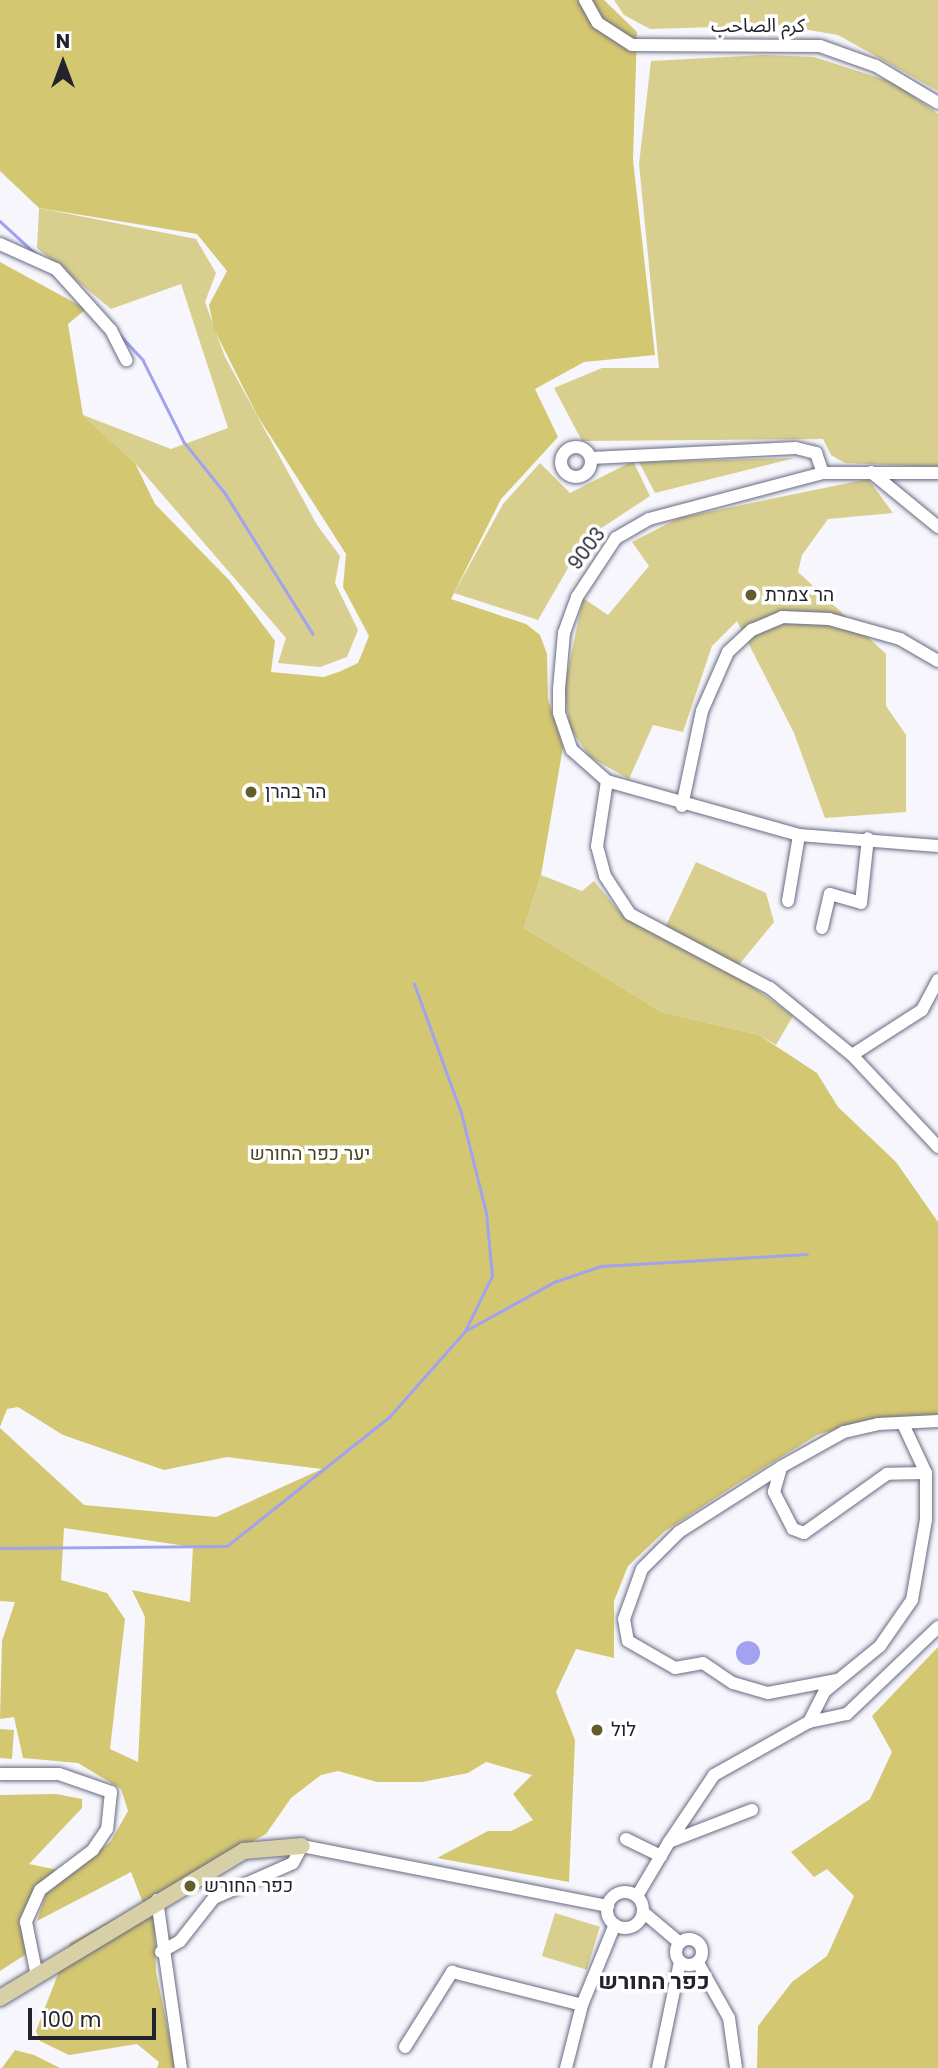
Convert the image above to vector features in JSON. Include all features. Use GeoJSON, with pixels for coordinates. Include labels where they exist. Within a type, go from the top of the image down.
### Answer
{"type":"FeatureCollection","features":[{"type":"Feature","properties":{"kind":"main road"},"geometry":{"type":"LineString","coordinates":[[0,1998],[157,1900],[244,1851],[302,1846]]}},
{"type":"Feature","properties":{"kind":"street","name":"كرم الصاحب"},"geometry":{"type":"LineString","coordinates":[[585,0],[598,23],[632,45],[820,46],[876,66],[938,103]]}},
{"type":"Feature","properties":{"kind":"street"},"geometry":{"type":"LineString","coordinates":[[0,244],[56,270],[111,330],[126,360]]}},
{"type":"Feature","properties":{"kind":"street"},"geometry":{"type":"LineString","coordinates":[[591,458],[796,448],[816,453],[823,473]]}},
{"type":"Feature","properties":{"kind":"street"},"geometry":{"type":"LineString","coordinates":[[871,472],[938,527]]}},
{"type":"Feature","properties":{"kind":"street","name":"9003"},"geometry":{"type":"LineString","coordinates":[[938,473],[823,473],[649,519],[616,538],[593,568],[564,633],[559,713],[572,750],[607,782],[682,806],[799,835],[868,838],[938,846]]}},
{"type":"Feature","properties":{"kind":"street"},"geometry":{"type":"LineString","coordinates":[[682,806],[702,712],[729,652],[752,630],[782,617],[829,619],[900,639],[938,661]]}},
{"type":"Feature","properties":{"kind":"street"},"geometry":{"type":"LineString","coordinates":[[607,782],[597,846],[605,876],[631,914],[770,988],[852,1055],[938,1147]]}},
{"type":"Feature","properties":{"kind":"street"},"geometry":{"type":"LineString","coordinates":[[789,901],[799,835]]}},
{"type":"Feature","properties":{"kind":"street"},"geometry":{"type":"LineString","coordinates":[[822,928],[830,894],[861,903],[868,838]]}},
{"type":"Feature","properties":{"kind":"street"},"geometry":{"type":"LineString","coordinates":[[852,1055],[922,1010],[938,980]]}},
{"type":"Feature","properties":{"kind":"street"},"geometry":{"type":"LineString","coordinates":[[836,1680],[768,1693],[733,1683],[703,1663],[675,1668],[628,1642],[624,1619],[642,1569],[679,1532],[781,1467],[844,1432],[938,1421]]}},
{"type":"Feature","properties":{"kind":"street"},"geometry":{"type":"LineString","coordinates":[[809,1722],[836,1680],[880,1646],[912,1600],[926,1520],[926,1474],[903,1424]]}},
{"type":"Feature","properties":{"kind":"street"},"geometry":{"type":"LineString","coordinates":[[781,1467],[774,1492],[793,1529],[804,1533],[887,1474],[926,1474]]}},
{"type":"Feature","properties":{"kind":"street"},"geometry":{"type":"LineString","coordinates":[[637,1896],[714,1775],[809,1722],[847,1714],[872,1696],[938,1627]]}},
{"type":"Feature","properties":{"kind":"street"},"geometry":{"type":"LineString","coordinates":[[0,1774],[59,1774],[111,1792],[107,1829],[93,1850],[40,1890],[26,1922],[37,1976]]}},
{"type":"Feature","properties":{"kind":"street"},"geometry":{"type":"LineString","coordinates":[[669,1842],[752,1810]]}},
{"type":"Feature","properties":{"kind":"street"},"geometry":{"type":"LineString","coordinates":[[626,1839],[661,1856]]}},
{"type":"Feature","properties":{"kind":"street"},"geometry":{"type":"LineString","coordinates":[[161,1952],[180,1941],[214,1898],[293,1863],[302,1846],[608,1906]]}},
{"type":"Feature","properties":{"kind":"street"},"geometry":{"type":"LineString","coordinates":[[608,1906],[619,1893],[637,1896]]}},
{"type":"Feature","properties":{"kind":"street"},"geometry":{"type":"LineString","coordinates":[[637,1896],[643,1912],[680,1943],[699,1944],[698,1963],[729,2018],[736,2068]]}},
{"type":"Feature","properties":{"kind":"street"},"geometry":{"type":"LineString","coordinates":[[157,1900],[161,1952],[181,2068]]}},
{"type":"Feature","properties":{"kind":"street"},"geometry":{"type":"LineString","coordinates":[[566,2068],[582,2005],[615,1924],[608,1906]]}},
{"type":"Feature","properties":{"kind":"street"},"geometry":{"type":"LineString","coordinates":[[615,1924],[632,1926],[643,1912]]}},
{"type":"Feature","properties":{"kind":"street"},"geometry":{"type":"LineString","coordinates":[[658,2068],[680,1962],[680,1943]]}},
{"type":"Feature","properties":{"kind":"street"},"geometry":{"type":"LineString","coordinates":[[680,1962],[698,1963]]}},
{"type":"Feature","properties":{"kind":"street"},"geometry":{"type":"LineString","coordinates":[[405,2047],[453,1972],[582,2005]]}},
{"type":"Feature","properties":{"kind":"shaded area"},"geometry":{"type":"Polygon","coordinates":[[[614,0],[938,0],[938,91],[838,35],[779,25],[650,29],[624,15],[614,0]]]}},
{"type":"Feature","properties":{"kind":"shaded area"},"geometry":{"type":"Polygon","coordinates":[[[764,55],[814,57],[895,83],[938,114],[938,467],[845,463],[831,455],[823,439],[582,441],[554,388],[602,368],[659,368],[639,164],[651,61],[764,55]]]}},
{"type":"Feature","properties":{"kind":"shaded area"},"geometry":{"type":"Polygon","coordinates":[[[39,208],[196,239],[216,273],[205,302],[225,357],[317,525],[340,556],[335,583],[358,630],[347,657],[320,667],[278,663],[286,638],[135,463],[83,415],[171,449],[228,428],[181,284],[111,309],[37,248],[39,208]]]}},
{"type":"Feature","properties":{"kind":"shaded area"},"geometry":{"type":"Polygon","coordinates":[[[795,458],[655,493],[639,462],[795,458]]]}},
{"type":"Feature","properties":{"kind":"shaded area"},"geometry":{"type":"Polygon","coordinates":[[[633,461],[650,496],[600,529],[576,554],[538,620],[454,593],[503,504],[540,463],[570,493],[633,461]]]}},
{"type":"Feature","properties":{"kind":"shaded area"},"geometry":{"type":"Polygon","coordinates":[[[868,479],[893,513],[828,519],[802,555],[798,572],[886,654],[886,706],[906,735],[906,812],[825,818],[794,733],[737,621],[712,646],[683,732],[653,725],[629,779],[590,757],[570,728],[564,689],[583,598],[608,615],[649,566],[632,542],[679,518],[868,479]]]}},
{"type":"Feature","properties":{"kind":"shaded area"},"geometry":{"type":"Polygon","coordinates":[[[696,862],[766,893],[774,922],[733,972],[793,1016],[776,1045],[759,1035],[662,1012],[524,928],[541,875],[582,891],[594,881],[623,916],[662,934],[696,862]]]}},
{"type":"Feature","properties":{"kind":"shaded area"},"geometry":{"type":"Polygon","coordinates":[[[555,1913],[600,1927],[587,1970],[542,1956],[555,1913]]]}},
{"type":"Feature","properties":{"kind":"green space","name":"יער כפר החורש"},"geometry":{"type":"Polygon","coordinates":[[[0,0],[604,0],[637,32],[633,160],[655,355],[584,362],[535,389],[558,437],[501,499],[451,599],[526,624],[540,635],[547,654],[548,699],[563,747],[541,875],[524,928],[662,1012],[759,1035],[817,1073],[838,1107],[896,1162],[938,1222],[938,1417],[866,1420],[817,1435],[737,1484],[665,1531],[628,1566],[614,1601],[614,1658],[576,1649],[556,1692],[575,1740],[569,1882],[437,1858],[488,1831],[511,1831],[533,1820],[513,1794],[532,1775],[486,1762],[468,1773],[422,1782],[377,1782],[338,1771],[321,1775],[291,1798],[266,1834],[154,1895],[156,1972],[176,2068],[157,2068],[159,2062],[137,2044],[69,2055],[40,2041],[36,2031],[70,1943],[143,1903],[131,1872],[37,1921],[46,1894],[111,1841],[128,1811],[121,1789],[78,1763],[23,1758],[14,1717],[0,1719],[2,1641],[15,1602],[0,1601],[0,1428],[84,1505],[216,1517],[322,1469],[227,1457],[164,1470],[63,1435],[18,1407],[7,1409],[0,1427],[0,262],[86,309],[68,324],[83,415],[135,463],[155,504],[230,581],[275,641],[271,672],[324,677],[341,671],[358,663],[369,636],[343,587],[346,554],[257,415],[214,329],[209,305],[227,271],[197,234],[39,208],[0,171],[0,0]],[[64,1528],[61,1580],[107,1593],[125,1619],[110,1749],[138,1762],[145,1617],[132,1590],[190,1602],[193,1547],[64,1528]]]}},
{"type":"Feature","properties":{"kind":"green space"},"geometry":{"type":"Polygon","coordinates":[[[938,1647],[938,2068],[757,2068],[758,2026],[792,1982],[827,1956],[854,1896],[827,1869],[814,1877],[791,1852],[870,1799],[892,1752],[872,1716],[938,1647]]]}},
{"type":"Feature","properties":{"kind":"green space"},"geometry":{"type":"Polygon","coordinates":[[[0,1729],[14,1730],[12,1759],[0,1758],[0,1729]]]}},
{"type":"Feature","properties":{"kind":"green space"},"geometry":{"type":"Polygon","coordinates":[[[56,1794],[82,1799],[82,1808],[29,1864],[58,1870],[35,1889],[20,1918],[28,1953],[0,1971],[0,1795],[56,1794]]]}},
{"type":"Feature","properties":{"kind":"green space"},"geometry":{"type":"Polygon","coordinates":[[[15,2050],[34,2055],[60,2068],[2,2068],[15,2050]]]}},
{"type":"Feature","properties":{"kind":"water"},"geometry":{"type":"Polygon","coordinates":[[[748,1641],[757,1644],[760,1653],[757,1662],[748,1665],[739,1662],[736,1653],[739,1644],[748,1641]]]}},
{"type":"Feature","properties":{"kind":"waterway"},"geometry":{"type":"LineString","coordinates":[[0,221],[37,255]]}},
{"type":"Feature","properties":{"kind":"waterway"},"geometry":{"type":"LineString","coordinates":[[120,335],[143,360],[184,442],[225,493],[313,634]]}},
{"type":"Feature","properties":{"kind":"waterway"},"geometry":{"type":"LineString","coordinates":[[0,1548],[227,1546],[389,1417],[465,1331],[492,1276],[486,1213],[461,1113],[414,984]]}},
{"type":"Feature","properties":{"kind":"waterway"},"geometry":{"type":"LineString","coordinates":[[465,1331],[554,1282],[601,1266],[807,1254]]}},
{"type":"Feature","properties":{"kind":"place","name":"הר צמרת"},"geometry":{"type":"Point","coordinates":[751,595]}},
{"type":"Feature","properties":{"kind":"place","name":"הר בהרן"},"geometry":{"type":"Point","coordinates":[251,792]}},
{"type":"Feature","properties":{"kind":"place","name":"לול"},"geometry":{"type":"Point","coordinates":[597,1730]}},
{"type":"Feature","properties":{"kind":"place","name":"כפר החורש"},"geometry":{"type":"Point","coordinates":[190,1886]}},
{"type":"Feature","properties":{"kind":"district","name":"כפר החורש"},"geometry":{"type":"Point","coordinates":[654,1981]}}]}
